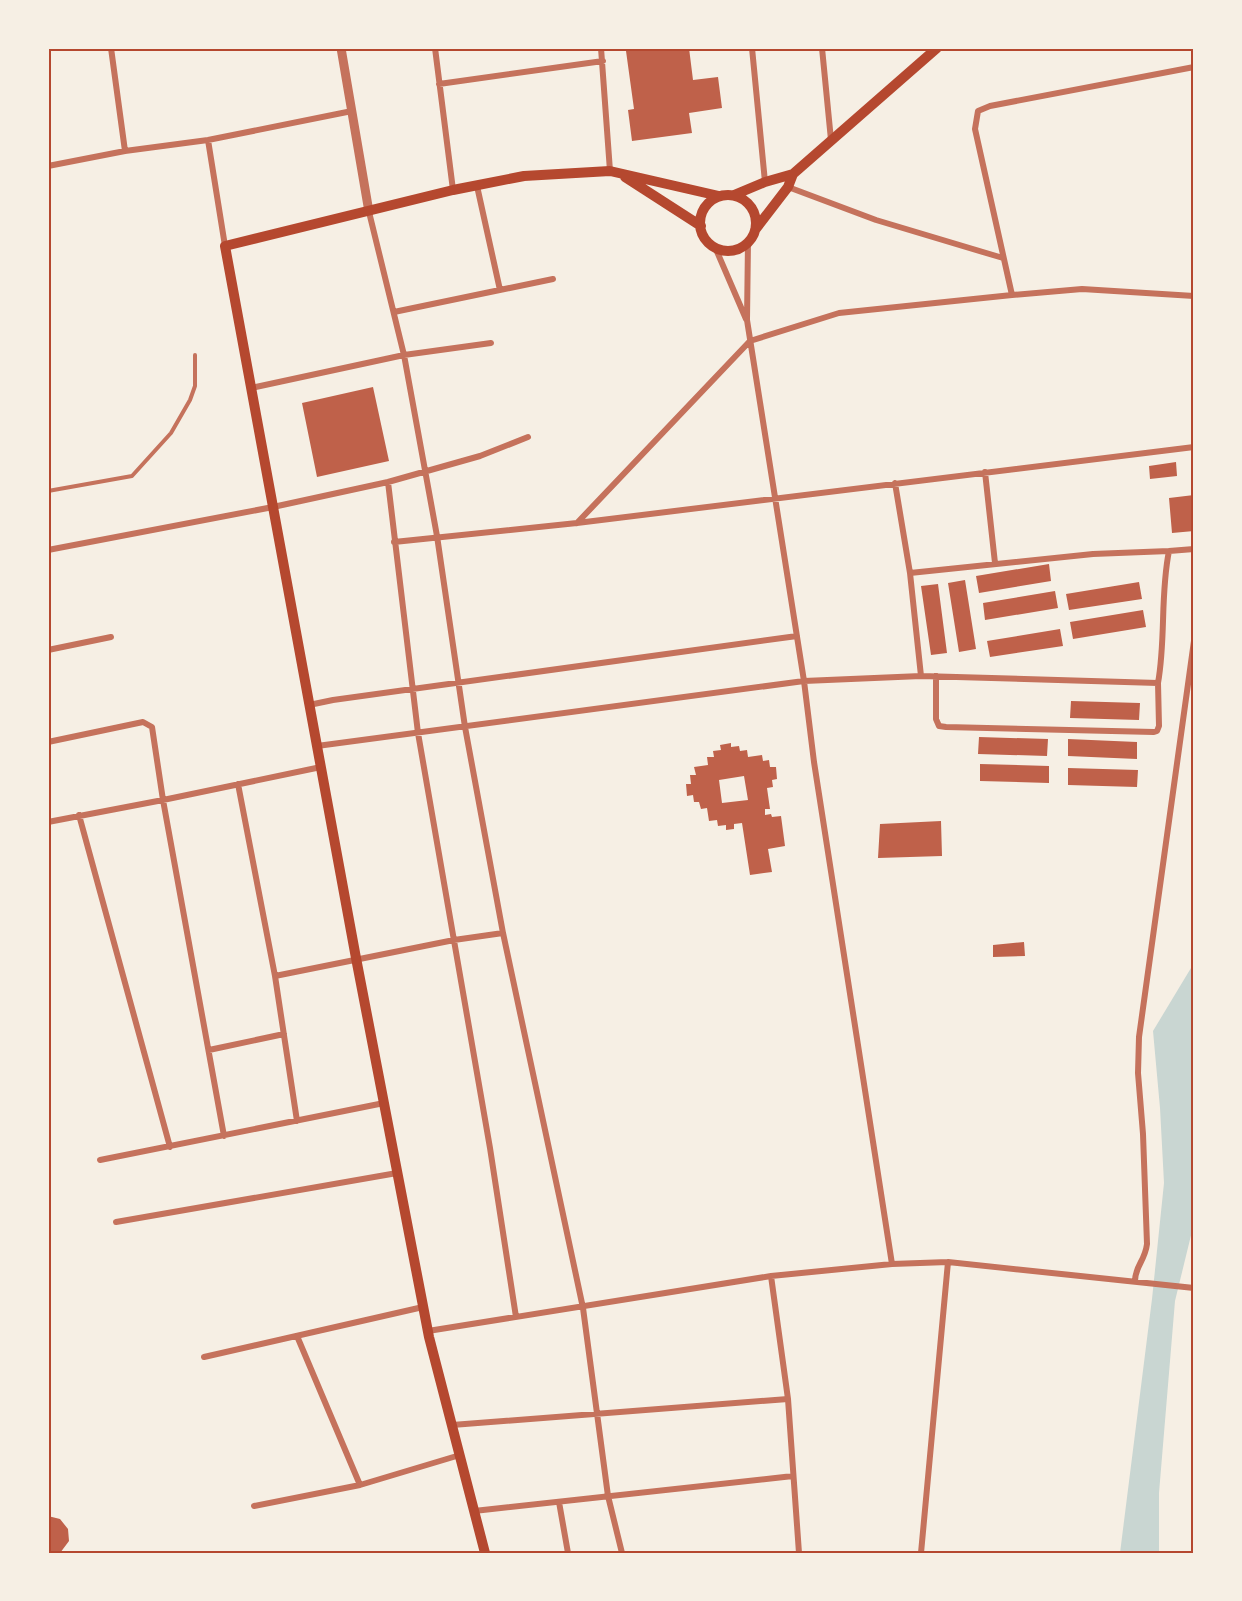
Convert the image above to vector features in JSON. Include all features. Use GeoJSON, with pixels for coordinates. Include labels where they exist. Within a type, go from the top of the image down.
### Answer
{"type":"FeatureCollection","features":[{"type":"Feature","properties":{"kind":"main road"},"geometry":{"type":"LineString","coordinates":[[485,1553],[423,1307],[356,958],[225,246],[453,190],[524,176],[615,172],[719,196],[734,195],[765,182],[793,174],[938,48]]}},
{"type":"Feature","properties":{"kind":"main road"},"geometry":{"type":"LineString","coordinates":[[615,172],[701,226]]}},
{"type":"Feature","properties":{"kind":"main road"},"geometry":{"type":"LineString","coordinates":[[719,196],[712,200],[703,212],[701,226],[708,242],[715,247],[723,250],[741,248],[748,242],[788,187],[793,174]]}},
{"type":"Feature","properties":{"kind":"main road"},"geometry":{"type":"LineString","coordinates":[[734,195],[749,204],[754,212],[755,230]]}},
{"type":"Feature","properties":{"kind":"street"},"geometry":{"type":"LineString","coordinates":[[111,48],[125,151]]}},
{"type":"Feature","properties":{"kind":"street"},"geometry":{"type":"LineString","coordinates":[[341,48],[369,212],[404,355],[426,472],[457,682],[503,933],[583,1308],[608,1496],[622,1553]]}},
{"type":"Feature","properties":{"kind":"street"},"geometry":{"type":"LineString","coordinates":[[435,48],[453,190]]}},
{"type":"Feature","properties":{"kind":"street"},"geometry":{"type":"LineString","coordinates":[[602,48],[615,172]]}},
{"type":"Feature","properties":{"kind":"street"},"geometry":{"type":"LineString","coordinates":[[752,48],[765,182]]}},
{"type":"Feature","properties":{"kind":"street"},"geometry":{"type":"LineString","coordinates":[[822,48],[831,140]]}},
{"type":"Feature","properties":{"kind":"street"},"geometry":{"type":"LineString","coordinates":[[439,84],[603,61]]}},
{"type":"Feature","properties":{"kind":"street"},"geometry":{"type":"LineString","coordinates":[[1012,296],[975,129],[978,111],[990,106],[1194,67]]}},
{"type":"Feature","properties":{"kind":"street"},"geometry":{"type":"LineString","coordinates":[[48,166],[125,151],[208,140],[352,111]]}},
{"type":"Feature","properties":{"kind":"street"},"geometry":{"type":"LineString","coordinates":[[208,140],[225,246]]}},
{"type":"Feature","properties":{"kind":"street"},"geometry":{"type":"LineString","coordinates":[[477,186],[500,290]]}},
{"type":"Feature","properties":{"kind":"street"},"geometry":{"type":"LineString","coordinates":[[788,187],[876,220],[1003,258]]}},
{"type":"Feature","properties":{"kind":"street"},"geometry":{"type":"LineString","coordinates":[[748,242],[747,320],[892,1264]]}},
{"type":"Feature","properties":{"kind":"street"},"geometry":{"type":"LineString","coordinates":[[715,247],[727,280],[747,320]]}},
{"type":"Feature","properties":{"kind":"street"},"geometry":{"type":"LineString","coordinates":[[394,312],[554,279]]}},
{"type":"Feature","properties":{"kind":"street"},"geometry":{"type":"LineString","coordinates":[[576,523],[750,341],[839,313],[1082,289],[1194,296]]}},
{"type":"Feature","properties":{"kind":"street"},"geometry":{"type":"LineString","coordinates":[[250,388],[404,355],[491,343]]}},
{"type":"Feature","properties":{"kind":"street"},"geometry":{"type":"LineString","coordinates":[[48,550],[273,507],[388,482],[480,456],[528,437]]}},
{"type":"Feature","properties":{"kind":"street"},"geometry":{"type":"LineString","coordinates":[[394,542],[576,523],[1194,447]]}},
{"type":"Feature","properties":{"kind":"street"},"geometry":{"type":"LineString","coordinates":[[985,472],[995,563]]}},
{"type":"Feature","properties":{"kind":"street"},"geometry":{"type":"LineString","coordinates":[[388,482],[418,733],[490,1148],[516,1317]]}},
{"type":"Feature","properties":{"kind":"street"},"geometry":{"type":"LineString","coordinates":[[894,483],[910,573],[921,676]]}},
{"type":"Feature","properties":{"kind":"street"},"geometry":{"type":"LineString","coordinates":[[910,573],[1093,554],[1194,549]]}},
{"type":"Feature","properties":{"kind":"street"},"geometry":{"type":"LineString","coordinates":[[936,676],[936,719],[939,726],[1156,732],[1159,726],[1158,683],[1163,656],[1162,600],[1169,550]]}},
{"type":"Feature","properties":{"kind":"street"},"geometry":{"type":"LineString","coordinates":[[309,705],[333,699],[797,636]]}},
{"type":"Feature","properties":{"kind":"street"},"geometry":{"type":"LineString","coordinates":[[48,650],[111,637]]}},
{"type":"Feature","properties":{"kind":"street"},"geometry":{"type":"LineString","coordinates":[[1135,1281],[1135,1273],[1146,1255],[1147,1244],[1143,1134],[1138,1074],[1139,1037],[1194,642]]}},
{"type":"Feature","properties":{"kind":"street"},"geometry":{"type":"LineString","coordinates":[[317,746],[804,681],[936,676],[1158,683]]}},
{"type":"Feature","properties":{"kind":"street"},"geometry":{"type":"LineString","coordinates":[[48,742],[136,723],[147,723],[152,727],[163,800],[224,1136]]}},
{"type":"Feature","properties":{"kind":"street"},"geometry":{"type":"LineString","coordinates":[[48,822],[321,767]]}},
{"type":"Feature","properties":{"kind":"street"},"geometry":{"type":"LineString","coordinates":[[238,784],[275,976],[297,1121]]}},
{"type":"Feature","properties":{"kind":"street"},"geometry":{"type":"LineString","coordinates":[[79,815],[170,1147]]}},
{"type":"Feature","properties":{"kind":"street"},"geometry":{"type":"LineString","coordinates":[[275,976],[356,958],[503,933]]}},
{"type":"Feature","properties":{"kind":"street"},"geometry":{"type":"LineString","coordinates":[[209,1050],[284,1034]]}},
{"type":"Feature","properties":{"kind":"street"},"geometry":{"type":"LineString","coordinates":[[100,1160],[384,1103]]}},
{"type":"Feature","properties":{"kind":"street"},"geometry":{"type":"LineString","coordinates":[[116,1222],[397,1173]]}},
{"type":"Feature","properties":{"kind":"street"},"geometry":{"type":"LineString","coordinates":[[921,1553],[948,1263]]}},
{"type":"Feature","properties":{"kind":"street"},"geometry":{"type":"LineString","coordinates":[[428,1331],[583,1308],[771,1276],[892,1264],[948,1263],[1194,1288]]}},
{"type":"Feature","properties":{"kind":"street"},"geometry":{"type":"LineString","coordinates":[[771,1276],[788,1399],[799,1553]]}},
{"type":"Feature","properties":{"kind":"street"},"geometry":{"type":"LineString","coordinates":[[204,1357],[423,1307]]}},
{"type":"Feature","properties":{"kind":"street"},"geometry":{"type":"LineString","coordinates":[[297,1336],[360,1485]]}},
{"type":"Feature","properties":{"kind":"street"},"geometry":{"type":"LineString","coordinates":[[452,1425],[788,1399]]}},
{"type":"Feature","properties":{"kind":"street"},"geometry":{"type":"LineString","coordinates":[[254,1506],[360,1485],[460,1454]]}},
{"type":"Feature","properties":{"kind":"street"},"geometry":{"type":"LineString","coordinates":[[474,1511],[793,1476]]}},
{"type":"Feature","properties":{"kind":"street"},"geometry":{"type":"LineString","coordinates":[[559,1502],[568,1553]]}},
{"type":"Feature","properties":{"kind":"lane"},"geometry":{"type":"LineString","coordinates":[[48,491],[132,476],[171,433],[190,400],[195,386],[195,355]]}},
{"type":"Feature","properties":{"kind":"shaded area"},"geometry":{"type":"Polygon","coordinates":[[[1194,963],[1194,1223],[1175,1301],[1159,1493],[1159,1553],[1120,1553],[1164,1183],[1153,1031],[1194,963]]]}},
{"type":"Feature","properties":{"kind":"building"},"geometry":{"type":"Polygon","coordinates":[[[645,48],[689,48],[693,80],[718,77],[722,108],[689,113],[692,133],[632,141],[628,110],[634,109],[626,51],[645,48]]]}},
{"type":"Feature","properties":{"kind":"building"},"geometry":{"type":"Polygon","coordinates":[[[373,387],[389,461],[317,477],[302,403],[373,387]]]}},
{"type":"Feature","properties":{"kind":"building"},"geometry":{"type":"Polygon","coordinates":[[[1176,462],[1177,476],[1150,479],[1149,466],[1176,462]]]}},
{"type":"Feature","properties":{"kind":"building"},"geometry":{"type":"Polygon","coordinates":[[[1194,495],[1194,531],[1172,533],[1169,498],[1194,495]]]}},
{"type":"Feature","properties":{"kind":"building"},"geometry":{"type":"Polygon","coordinates":[[[1049,564],[1051,581],[979,593],[976,576],[1049,564]]]}},
{"type":"Feature","properties":{"kind":"building"},"geometry":{"type":"Polygon","coordinates":[[[965,580],[976,649],[959,652],[948,583],[965,580]]]}},
{"type":"Feature","properties":{"kind":"building"},"geometry":{"type":"Polygon","coordinates":[[[1139,582],[1142,599],[1069,610],[1066,594],[1139,582]]]}},
{"type":"Feature","properties":{"kind":"building"},"geometry":{"type":"Polygon","coordinates":[[[938,584],[947,653],[931,655],[921,586],[938,584]]]}},
{"type":"Feature","properties":{"kind":"building"},"geometry":{"type":"Polygon","coordinates":[[[1055,591],[1058,608],[985,620],[983,603],[1055,591]]]}},
{"type":"Feature","properties":{"kind":"building"},"geometry":{"type":"Polygon","coordinates":[[[1143,610],[1146,627],[1073,639],[1070,622],[1143,610]]]}},
{"type":"Feature","properties":{"kind":"building"},"geometry":{"type":"Polygon","coordinates":[[[1060,629],[1063,646],[990,657],[987,641],[1060,629]]]}},
{"type":"Feature","properties":{"kind":"building"},"geometry":{"type":"Polygon","coordinates":[[[1071,701],[1140,703],[1139,720],[1070,718],[1071,701]]]}},
{"type":"Feature","properties":{"kind":"building"},"geometry":{"type":"Polygon","coordinates":[[[979,737],[1048,739],[1047,756],[978,754],[979,737]]]}},
{"type":"Feature","properties":{"kind":"building"},"geometry":{"type":"Polygon","coordinates":[[[1068,739],[1137,742],[1137,759],[1068,756],[1068,739]]]}},
{"type":"Feature","properties":{"kind":"building"},"geometry":{"type":"Polygon","coordinates":[[[731,743],[731,747],[739,746],[740,751],[747,750],[748,757],[762,755],[763,761],[769,760],[770,767],[776,767],[777,779],[772,780],[773,787],[767,788],[770,809],[765,809],[765,815],[781,816],[785,846],[768,849],[772,872],[750,875],[742,823],[734,824],[734,829],[726,830],[726,825],[718,826],[717,820],[709,821],[707,808],[701,809],[699,802],[694,802],[693,795],[687,796],[686,784],[691,784],[690,775],[696,775],[694,767],[708,765],[707,757],[714,757],[713,751],[721,750],[720,745],[731,743]],[[744,776],[719,780],[722,803],[748,800],[744,776]]]}},
{"type":"Feature","properties":{"kind":"building"},"geometry":{"type":"Polygon","coordinates":[[[980,764],[1049,766],[1049,783],[980,781],[980,764]]]}},
{"type":"Feature","properties":{"kind":"building"},"geometry":{"type":"Polygon","coordinates":[[[1068,768],[1138,770],[1137,787],[1068,785],[1068,768]]]}},
{"type":"Feature","properties":{"kind":"building"},"geometry":{"type":"Polygon","coordinates":[[[941,821],[942,856],[878,858],[880,824],[941,821]]]}},
{"type":"Feature","properties":{"kind":"building"},"geometry":{"type":"Polygon","coordinates":[[[1024,942],[1025,956],[993,957],[993,945],[1024,942]]]}},
{"type":"Feature","properties":{"kind":"building"},"geometry":{"type":"Polygon","coordinates":[[[48,1516],[60,1519],[68,1529],[69,1541],[60,1553],[48,1553],[48,1516]]]}}]}
